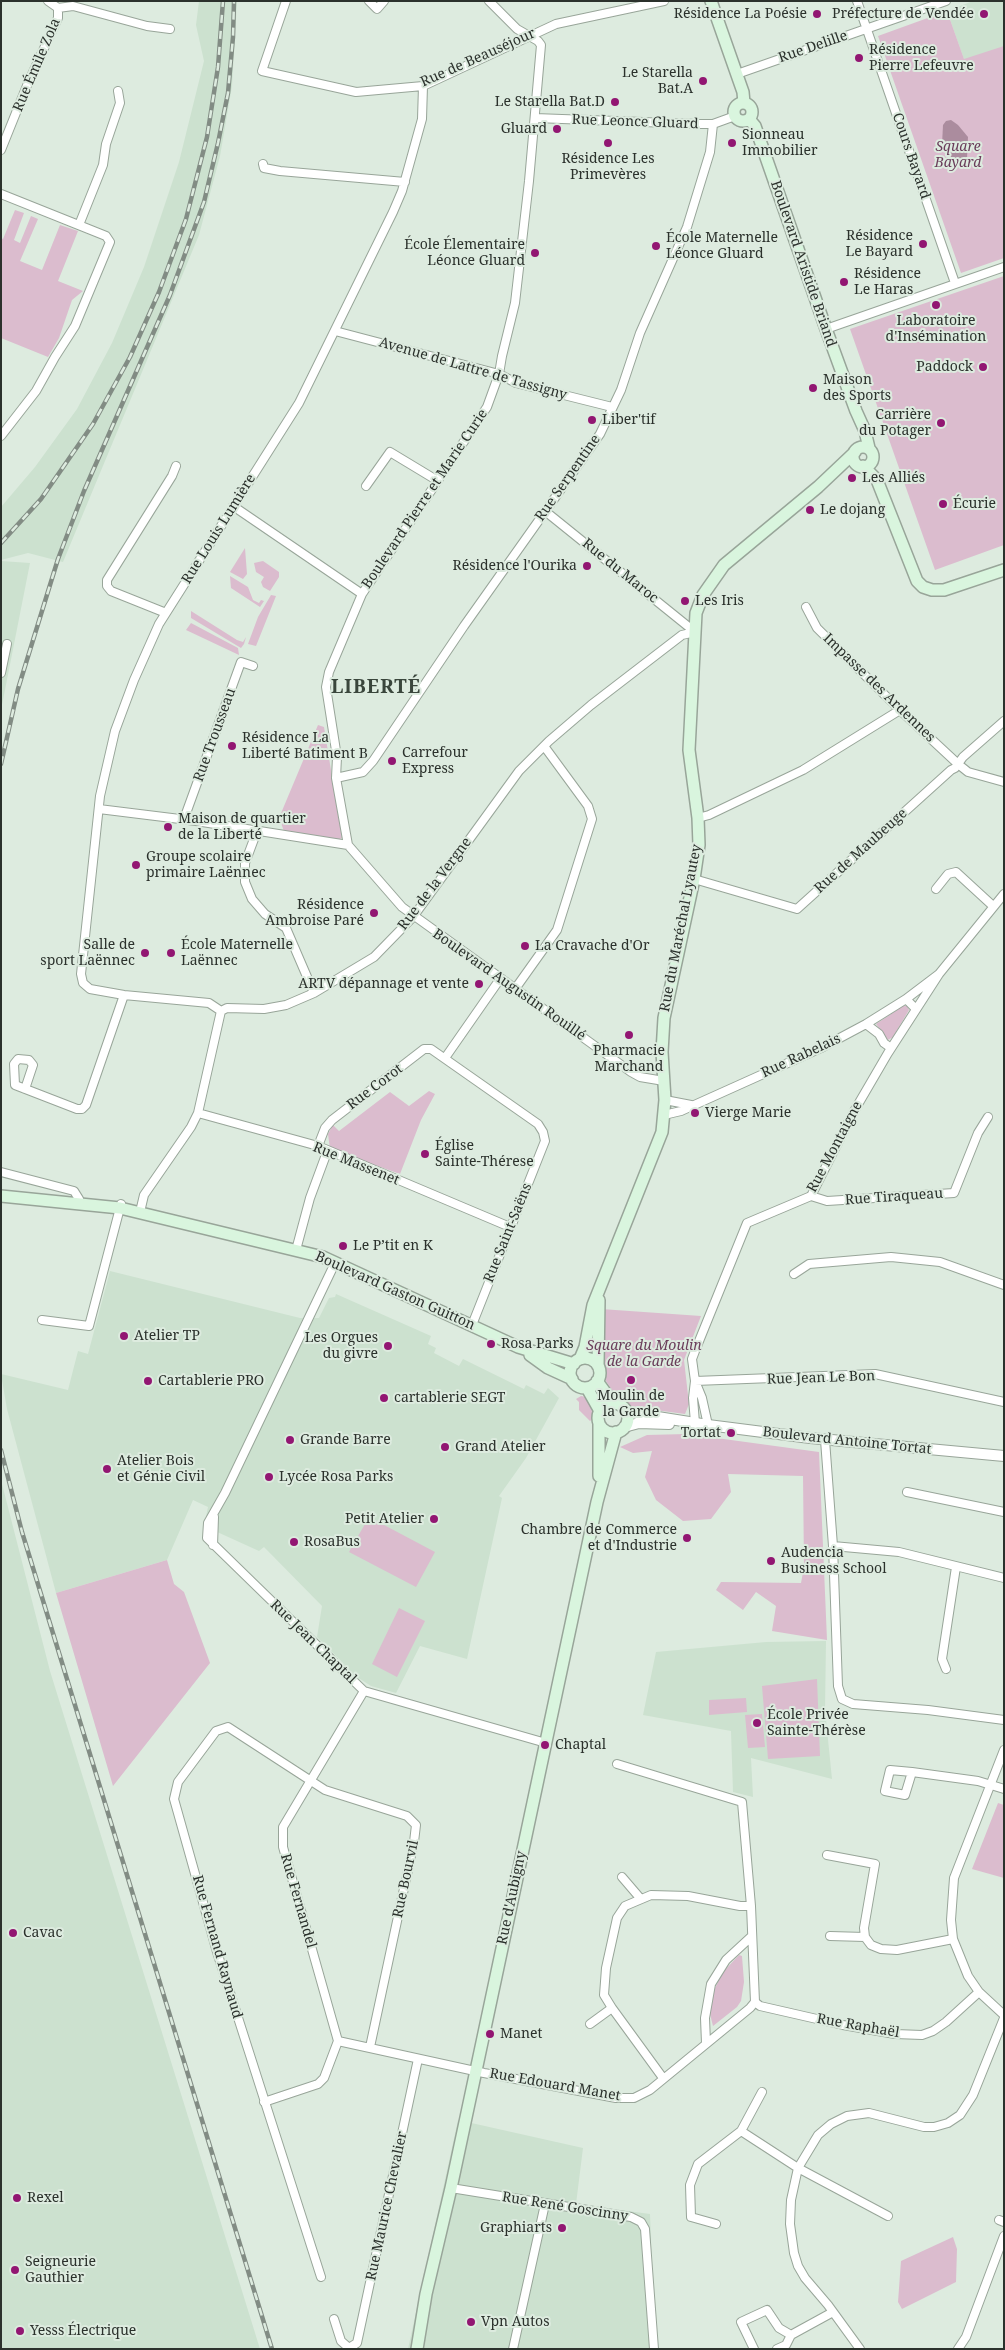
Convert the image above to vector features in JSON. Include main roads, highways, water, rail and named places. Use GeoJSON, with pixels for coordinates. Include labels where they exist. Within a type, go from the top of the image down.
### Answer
{"type":"FeatureCollection","features":[{"type":"Feature","properties":{"kind":"main road","name":"Boulevard Aristide Briand"},"geometry":{"type":"LineString","coordinates":[[711,1],[743,92],[744,103],[750,107],[751,115],[749,118],[755,126],[826,329],[865,431],[864,451],[882,478],[887,502]]}},
{"type":"Feature","properties":{"kind":"main road"},"geometry":{"type":"LineString","coordinates":[[744,103],[735,107],[735,116],[740,120],[749,118]]}},
{"type":"Feature","properties":{"kind":"main road","name":"Boulevard Aristide Briand"},"geometry":{"type":"LineString","coordinates":[[864,451],[854,458],[878,480],[917,581],[923,587],[932,590],[944,590],[1004,570]]}},
{"type":"Feature","properties":{"kind":"main road"},"geometry":{"type":"LineString","coordinates":[[861,466],[869,465],[864,451]]}},
{"type":"Feature","properties":{"kind":"main road","name":"Rue du Maréchal Lyautey"},"geometry":{"type":"LineString","coordinates":[[577,1361],[585,1347],[591,1311],[660,1142],[665,1100],[664,1018],[694,879],[698,845],[698,818],[689,750],[696,613],[703,594],[712,579],[743,548],[864,451]]}},
{"type":"Feature","properties":{"kind":"main road","name":"Rue du Maréchal Lyautey"},"geometry":{"type":"LineString","coordinates":[[818,487],[845,470],[861,466]]}},
{"type":"Feature","properties":{"kind":"main road","name":"Boulevard Gaston Guitton"},"geometry":{"type":"LineString","coordinates":[[1,1196],[121,1206]]}},
{"type":"Feature","properties":{"kind":"main road","name":"Boulevard Gaston Guitton"},"geometry":{"type":"LineString","coordinates":[[64,1201],[79,1199],[121,1206],[323,1258],[472,1324],[518,1347],[548,1368],[572,1379]]}},
{"type":"Feature","properties":{"kind":"main road","name":"Rue du Maréchal Lyautey"},"geometry":{"type":"LineString","coordinates":[[598,1366],[599,1290]]}},
{"type":"Feature","properties":{"kind":"main road","name":"Boulevard Gaston Guitton"},"geometry":{"type":"LineString","coordinates":[[518,1347],[577,1361]]}},
{"type":"Feature","properties":{"kind":"main road"},"geometry":{"type":"LineString","coordinates":[[588,1359],[598,1366],[600,1374],[598,1381],[587,1388],[577,1386],[572,1379],[571,1371],[577,1361],[588,1359]]}},
{"type":"Feature","properties":{"kind":"main road"},"geometry":{"type":"LineString","coordinates":[[598,1381],[613,1403]]}},
{"type":"Feature","properties":{"kind":"main road"},"geometry":{"type":"LineString","coordinates":[[587,1388],[600,1410],[599,1423],[606,1431],[620,1430],[627,1423],[626,1412],[620,1405],[613,1403],[606,1405],[600,1410]]}},
{"type":"Feature","properties":{"kind":"main road","name":"Rue d'Aubigny"},"geometry":{"type":"LineString","coordinates":[[597,1502],[600,1473],[599,1423]]}},
{"type":"Feature","properties":{"kind":"main road","name":"Rue d'Aubigny"},"geometry":{"type":"LineString","coordinates":[[409,2349],[426,2294],[451,2188],[597,1502],[620,1430]]}},
{"type":"Feature","properties":{"kind":"main road","name":"Rue d'Aubigny"},"geometry":{"type":"LineString","coordinates":[[417,2349],[426,2294]]}},
{"type":"Feature","properties":{"kind":"railway"},"geometry":{"type":"LineString","coordinates":[[1,543],[41,499],[93,424],[130,357],[159,292],[186,219],[207,137],[218,67],[223,1]]}},
{"type":"Feature","properties":{"kind":"railway"},"geometry":{"type":"LineString","coordinates":[[1,764],[18,689],[58,559],[84,491],[170,295],[204,202],[228,93],[234,1]]}},
{"type":"Feature","properties":{"kind":"railway"},"geometry":{"type":"LineString","coordinates":[[1,1450],[22,1532],[272,2349]]}},
{"type":"Feature","properties":{"kind":"place","name":"Résidence La Poésie"},"geometry":{"type":"Point","coordinates":[817,14]}},
{"type":"Feature","properties":{"kind":"place","name":"Préfecture de Vendée"},"geometry":{"type":"Point","coordinates":[984,14]}},
{"type":"Feature","properties":{"kind":"place","name":"Résidence Pierre Lefeuvre"},"geometry":{"type":"Point","coordinates":[859,58]}},
{"type":"Feature","properties":{"kind":"place","name":"Le Starella Bat.A"},"geometry":{"type":"Point","coordinates":[703,81]}},
{"type":"Feature","properties":{"kind":"place","name":"Le Starella Bat.D"},"geometry":{"type":"Point","coordinates":[615,102]}},
{"type":"Feature","properties":{"kind":"place","name":"Gluard"},"geometry":{"type":"Point","coordinates":[557,129]}},
{"type":"Feature","properties":{"kind":"place","name":"Résidence Les Primevères"},"geometry":{"type":"Point","coordinates":[608,143]}},
{"type":"Feature","properties":{"kind":"place","name":"Sionneau Immobilier"},"geometry":{"type":"Point","coordinates":[732,143]}},
{"type":"Feature","properties":{"kind":"place","name":"Résidence Le Bayard"},"geometry":{"type":"Point","coordinates":[923,244]}},
{"type":"Feature","properties":{"kind":"place","name":"École Maternelle Léonce Gluard"},"geometry":{"type":"Point","coordinates":[656,246]}},
{"type":"Feature","properties":{"kind":"place","name":"École Élementaire Léonce Gluard"},"geometry":{"type":"Point","coordinates":[535,253]}},
{"type":"Feature","properties":{"kind":"place","name":"Résidence Le Haras"},"geometry":{"type":"Point","coordinates":[844,282]}},
{"type":"Feature","properties":{"kind":"place","name":"Laboratoire d'Insémination"},"geometry":{"type":"Point","coordinates":[936,305]}},
{"type":"Feature","properties":{"kind":"place","name":"Paddock"},"geometry":{"type":"Point","coordinates":[983,367]}},
{"type":"Feature","properties":{"kind":"place","name":"Maison des Sports"},"geometry":{"type":"Point","coordinates":[813,388]}},
{"type":"Feature","properties":{"kind":"place","name":"Liber'tif"},"geometry":{"type":"Point","coordinates":[592,420]}},
{"type":"Feature","properties":{"kind":"place","name":"Carrière du Potager"},"geometry":{"type":"Point","coordinates":[941,423]}},
{"type":"Feature","properties":{"kind":"place","name":"Les Alliés"},"geometry":{"type":"Point","coordinates":[852,478]}},
{"type":"Feature","properties":{"kind":"place","name":"Écurie"},"geometry":{"type":"Point","coordinates":[943,504]}},
{"type":"Feature","properties":{"kind":"place","name":"Le dojang"},"geometry":{"type":"Point","coordinates":[810,510]}},
{"type":"Feature","properties":{"kind":"place","name":"Résidence l'Ourika"},"geometry":{"type":"Point","coordinates":[587,566]}},
{"type":"Feature","properties":{"kind":"place","name":"Les Iris"},"geometry":{"type":"Point","coordinates":[685,601]}},
{"type":"Feature","properties":{"kind":"place","name":"Résidence La Liberté Batiment B"},"geometry":{"type":"Point","coordinates":[232,746]}},
{"type":"Feature","properties":{"kind":"place","name":"Carrefour Express"},"geometry":{"type":"Point","coordinates":[392,761]}},
{"type":"Feature","properties":{"kind":"place","name":"Maison de quartier de la Liberté"},"geometry":{"type":"Point","coordinates":[168,827]}},
{"type":"Feature","properties":{"kind":"place","name":"Groupe scolaire primaire Laënnec"},"geometry":{"type":"Point","coordinates":[136,865]}},
{"type":"Feature","properties":{"kind":"place","name":"Résidence Ambroise Paré"},"geometry":{"type":"Point","coordinates":[374,913]}},
{"type":"Feature","properties":{"kind":"place","name":"La Cravache d'Or"},"geometry":{"type":"Point","coordinates":[525,946]}},
{"type":"Feature","properties":{"kind":"place","name":"Salle de sport Laënnec"},"geometry":{"type":"Point","coordinates":[145,953]}},
{"type":"Feature","properties":{"kind":"place","name":"École Maternelle Laënnec"},"geometry":{"type":"Point","coordinates":[171,953]}},
{"type":"Feature","properties":{"kind":"place","name":"ARTV dépannage et vente"},"geometry":{"type":"Point","coordinates":[479,984]}},
{"type":"Feature","properties":{"kind":"place","name":"Pharmacie Marchand"},"geometry":{"type":"Point","coordinates":[629,1035]}},
{"type":"Feature","properties":{"kind":"place","name":"Vierge Marie"},"geometry":{"type":"Point","coordinates":[695,1113]}},
{"type":"Feature","properties":{"kind":"place","name":"Église Sainte-Thérese"},"geometry":{"type":"Point","coordinates":[425,1154]}},
{"type":"Feature","properties":{"kind":"place","name":"Le P’tit en K"},"geometry":{"type":"Point","coordinates":[343,1246]}},
{"type":"Feature","properties":{"kind":"place","name":"Atelier TP"},"geometry":{"type":"Point","coordinates":[124,1336]}},
{"type":"Feature","properties":{"kind":"place","name":"Rosa Parks"},"geometry":{"type":"Point","coordinates":[491,1344]}},
{"type":"Feature","properties":{"kind":"place","name":"Les Orgues du givre"},"geometry":{"type":"Point","coordinates":[388,1346]}},
{"type":"Feature","properties":{"kind":"place","name":"Moulin de la Garde"},"geometry":{"type":"Point","coordinates":[631,1380]}},
{"type":"Feature","properties":{"kind":"place","name":"Cartablerie PRO"},"geometry":{"type":"Point","coordinates":[148,1381]}},
{"type":"Feature","properties":{"kind":"place","name":"cartablerie SEGT"},"geometry":{"type":"Point","coordinates":[384,1398]}},
{"type":"Feature","properties":{"kind":"place","name":"Tortat"},"geometry":{"type":"Point","coordinates":[731,1433]}},
{"type":"Feature","properties":{"kind":"place","name":"Grande Barre"},"geometry":{"type":"Point","coordinates":[290,1440]}},
{"type":"Feature","properties":{"kind":"place","name":"Grand Atelier"},"geometry":{"type":"Point","coordinates":[445,1447]}},
{"type":"Feature","properties":{"kind":"place","name":"Atelier Bois et Génie Civil"},"geometry":{"type":"Point","coordinates":[107,1469]}},
{"type":"Feature","properties":{"kind":"place","name":"Lycée Rosa Parks"},"geometry":{"type":"Point","coordinates":[269,1477]}},
{"type":"Feature","properties":{"kind":"place","name":"Petit Atelier"},"geometry":{"type":"Point","coordinates":[434,1519]}},
{"type":"Feature","properties":{"kind":"place","name":"Chambre de Commerce et d'Industrie"},"geometry":{"type":"Point","coordinates":[687,1538]}},
{"type":"Feature","properties":{"kind":"place","name":"RosaBus"},"geometry":{"type":"Point","coordinates":[294,1542]}},
{"type":"Feature","properties":{"kind":"place","name":"Audencia Business School"},"geometry":{"type":"Point","coordinates":[771,1561]}},
{"type":"Feature","properties":{"kind":"place","name":"École Privée Sainte-Thérèse"},"geometry":{"type":"Point","coordinates":[757,1723]}},
{"type":"Feature","properties":{"kind":"place","name":"Chaptal"},"geometry":{"type":"Point","coordinates":[545,1745]}},
{"type":"Feature","properties":{"kind":"place","name":"Cavac"},"geometry":{"type":"Point","coordinates":[13,1933]}},
{"type":"Feature","properties":{"kind":"place","name":"Manet"},"geometry":{"type":"Point","coordinates":[490,2034]}},
{"type":"Feature","properties":{"kind":"place","name":"Rexel"},"geometry":{"type":"Point","coordinates":[17,2198]}},
{"type":"Feature","properties":{"kind":"place","name":"Graphiarts"},"geometry":{"type":"Point","coordinates":[562,2228]}},
{"type":"Feature","properties":{"kind":"place","name":"Seigneurie Gauthier"},"geometry":{"type":"Point","coordinates":[15,2270]}},
{"type":"Feature","properties":{"kind":"place","name":"Vpn Autos"},"geometry":{"type":"Point","coordinates":[471,2322]}},
{"type":"Feature","properties":{"kind":"place","name":"Yesss Électrique"},"geometry":{"type":"Point","coordinates":[20,2331]}},
{"type":"Feature","properties":{"kind":"district","name":"LIBERTÉ"},"geometry":{"type":"Point","coordinates":[376,688]}},
{"type":"Feature","properties":{"kind":"park label","name":"Square Bayard"},"geometry":{"type":"Point","coordinates":[958,156]}},
{"type":"Feature","properties":{"kind":"park label","name":"Square du Moulin de la Garde"},"geometry":{"type":"Point","coordinates":[644,1354]}}]}
